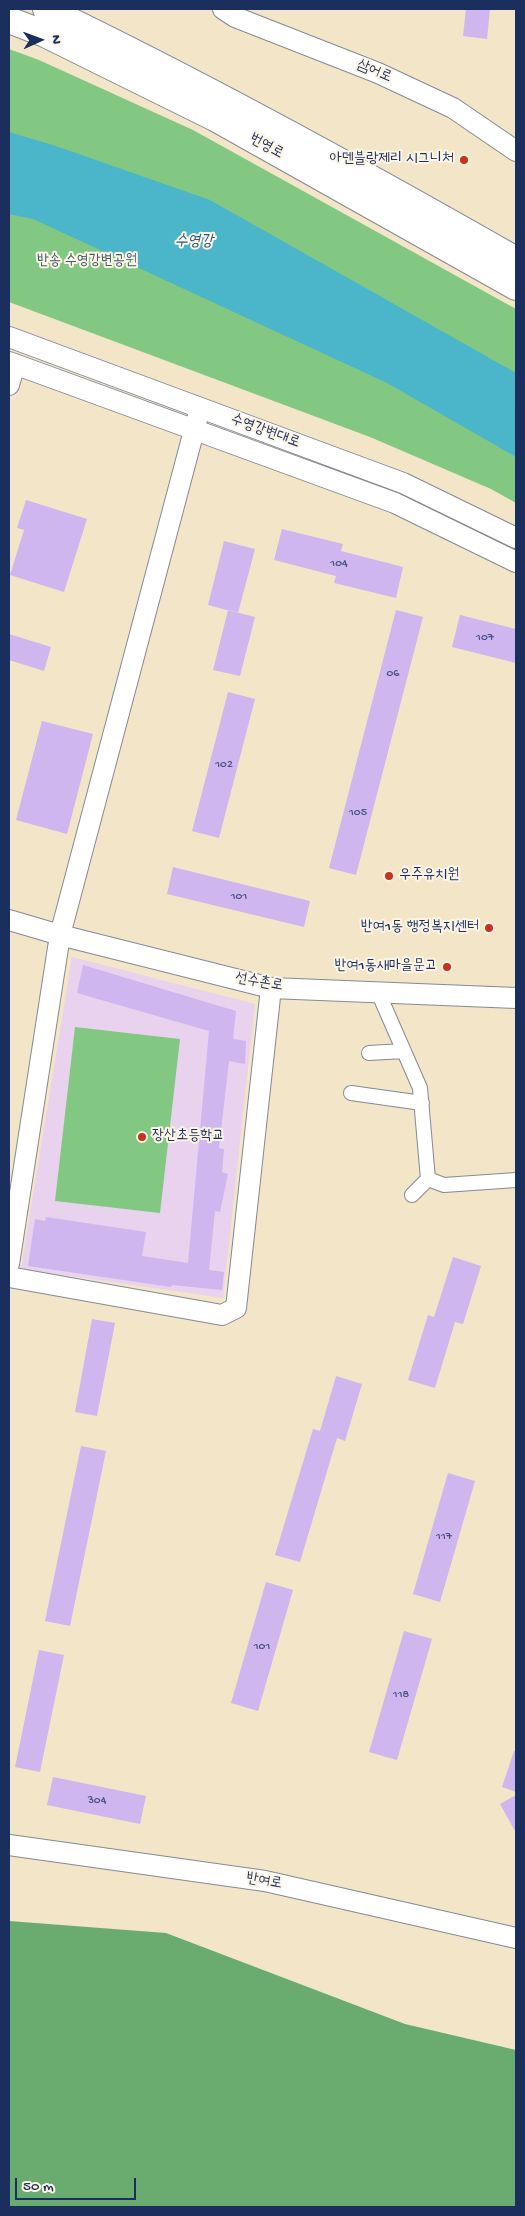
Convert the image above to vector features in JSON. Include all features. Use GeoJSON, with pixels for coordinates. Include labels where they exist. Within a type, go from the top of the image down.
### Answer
{"type":"FeatureCollection","features":[{"type":"Feature","properties":{"kind":"highway","name":"번영로"},"geometry":{"type":"LineString","coordinates":[[46,9],[204,88],[346,163],[516,260]]}},
{"type":"Feature","properties":{"kind":"highway","name":"번영로"},"geometry":{"type":"LineString","coordinates":[[9,20],[45,34],[215,118],[516,287]]}},
{"type":"Feature","properties":{"kind":"main road","name":"삼어로"},"geometry":{"type":"LineString","coordinates":[[223,9],[236,17],[378,73],[453,108],[516,151]]}},
{"type":"Feature","properties":{"kind":"main road","name":"수영강변대로"},"geometry":{"type":"LineString","coordinates":[[9,337],[403,482],[516,538]]}},
{"type":"Feature","properties":{"kind":"main road","name":"수영강변대로"},"geometry":{"type":"LineString","coordinates":[[12,363],[193,431],[395,503],[516,562]]}},
{"type":"Feature","properties":{"kind":"main road"},"geometry":{"type":"LineString","coordinates":[[9,385],[12,363]]}},
{"type":"Feature","properties":{"kind":"main road"},"geometry":{"type":"LineString","coordinates":[[9,1264],[60,935],[200,408]]}},
{"type":"Feature","properties":{"kind":"main road","name":"선수촌로"},"geometry":{"type":"LineString","coordinates":[[9,920],[60,935],[271,988],[516,998]]}},
{"type":"Feature","properties":{"kind":"main road"},"geometry":{"type":"LineString","coordinates":[[9,1277],[222,1315],[236,1308],[271,988]]}},
{"type":"Feature","properties":{"kind":"main road","name":"반여로"},"geometry":{"type":"LineString","coordinates":[[9,1845],[265,1881],[516,1938]]}},
{"type":"Feature","properties":{"kind":"street"},"geometry":{"type":"LineString","coordinates":[[378,992],[420,1088],[428,1179],[412,1195]]}},
{"type":"Feature","properties":{"kind":"street"},"geometry":{"type":"LineString","coordinates":[[369,1053],[404,1051]]}},
{"type":"Feature","properties":{"kind":"street"},"geometry":{"type":"LineString","coordinates":[[351,1093],[422,1103]]}},
{"type":"Feature","properties":{"kind":"street"},"geometry":{"type":"LineString","coordinates":[[428,1179],[444,1185],[516,1180]]}},
{"type":"Feature","properties":{"kind":"shaded area","name":"장산초등학교"},"geometry":{"type":"Polygon","coordinates":[[[72,957],[255,1004],[223,1298],[21,1269],[72,957]]]}},
{"type":"Feature","properties":{"kind":"green space","name":"반송 수영강변공원"},"geometry":{"type":"Polygon","coordinates":[[[9,49],[39,60],[193,130],[516,309],[516,503],[491,489],[370,437],[9,302],[9,49]]]}},
{"type":"Feature","properties":{"kind":"green space"},"geometry":{"type":"Polygon","coordinates":[[[75,1027],[180,1039],[160,1213],[55,1201],[75,1027]]]}},
{"type":"Feature","properties":{"kind":"green space"},"geometry":{"type":"Polygon","coordinates":[[[9,1921],[166,1933],[405,2024],[516,2050],[516,2207],[9,2207],[9,1921]]]}},
{"type":"Feature","properties":{"kind":"water","name":"수영강"},"geometry":{"type":"Polygon","coordinates":[[[9,132],[56,146],[210,200],[516,373],[516,457],[387,383],[33,219],[9,214],[9,132]]]}},
{"type":"Feature","properties":{"kind":"building"},"geometry":{"type":"Polygon","coordinates":[[[466,9],[490,9],[487,39],[463,36],[466,9]]]}},
{"type":"Feature","properties":{"kind":"building"},"geometry":{"type":"Polygon","coordinates":[[[26,500],[87,519],[64,592],[10,575],[24,530],[17,528],[26,500]]]}},
{"type":"Feature","properties":{"kind":"building"},"geometry":{"type":"Polygon","coordinates":[[[282,529],[343,544],[341,551],[403,567],[396,598],[334,583],[336,576],[274,560],[282,529]]]}},
{"type":"Feature","properties":{"kind":"building"},"geometry":{"type":"Polygon","coordinates":[[[224,541],[255,549],[238,613],[208,605],[224,541]]]}},
{"type":"Feature","properties":{"kind":"building"},"geometry":{"type":"Polygon","coordinates":[[[228,610],[255,617],[240,676],[213,670],[228,610]]]}},
{"type":"Feature","properties":{"kind":"building"},"geometry":{"type":"Polygon","coordinates":[[[396,610],[423,617],[356,875],[329,868],[396,610]]]}},
{"type":"Feature","properties":{"kind":"building"},"geometry":{"type":"Polygon","coordinates":[[[460,615],[516,629],[516,663],[452,647],[460,615]]]}},
{"type":"Feature","properties":{"kind":"building"},"geometry":{"type":"Polygon","coordinates":[[[9,634],[51,647],[44,671],[9,660],[9,634]]]}},
{"type":"Feature","properties":{"kind":"building"},"geometry":{"type":"Polygon","coordinates":[[[228,692],[255,699],[219,838],[192,831],[228,692]]]}},
{"type":"Feature","properties":{"kind":"building"},"geometry":{"type":"Polygon","coordinates":[[[42,721],[93,734],[67,834],[16,820],[42,721]]]}},
{"type":"Feature","properties":{"kind":"building"},"geometry":{"type":"Polygon","coordinates":[[[173,867],[310,901],[304,927],[167,894],[173,867]]]}},
{"type":"Feature","properties":{"kind":"building"},"geometry":{"type":"Polygon","coordinates":[[[83,965],[236,1011],[233,1039],[246,1041],[245,1064],[229,1061],[219,1148],[224,1149],[222,1172],[228,1174],[220,1212],[215,1211],[209,1270],[224,1272],[222,1290],[172,1285],[171,1287],[28,1266],[35,1219],[45,1221],[46,1217],[146,1232],[142,1256],[188,1263],[209,1031],[77,993],[83,965]]]}},
{"type":"Feature","properties":{"kind":"building"},"geometry":{"type":"Polygon","coordinates":[[[453,1257],[481,1266],[463,1324],[455,1322],[435,1388],[408,1380],[428,1315],[434,1317],[453,1257]]]}},
{"type":"Feature","properties":{"kind":"building"},"geometry":{"type":"Polygon","coordinates":[[[92,1319],[115,1323],[97,1416],[75,1412],[92,1319]]]}},
{"type":"Feature","properties":{"kind":"building"},"geometry":{"type":"Polygon","coordinates":[[[336,1376],[362,1384],[345,1441],[337,1438],[300,1562],[275,1555],[313,1429],[320,1431],[336,1376]]]}},
{"type":"Feature","properties":{"kind":"building"},"geometry":{"type":"Polygon","coordinates":[[[81,1446],[106,1451],[70,1626],[45,1621],[81,1446]]]}},
{"type":"Feature","properties":{"kind":"building"},"geometry":{"type":"Polygon","coordinates":[[[448,1473],[475,1481],[440,1602],[413,1594],[448,1473]]]}},
{"type":"Feature","properties":{"kind":"building"},"geometry":{"type":"Polygon","coordinates":[[[266,1582],[293,1590],[258,1711],[231,1703],[266,1582]]]}},
{"type":"Feature","properties":{"kind":"building"},"geometry":{"type":"Polygon","coordinates":[[[404,1631],[432,1639],[397,1760],[369,1752],[404,1631]]]}},
{"type":"Feature","properties":{"kind":"building"},"geometry":{"type":"Polygon","coordinates":[[[39,1650],[64,1655],[40,1772],[15,1767],[39,1650]]]}},
{"type":"Feature","properties":{"kind":"building"},"geometry":{"type":"Polygon","coordinates":[[[514,1751],[516,1751],[516,1792],[502,1787],[514,1751]]]}},
{"type":"Feature","properties":{"kind":"building"},"geometry":{"type":"Polygon","coordinates":[[[53,1777],[146,1796],[140,1824],[47,1805],[53,1777]]]}},
{"type":"Feature","properties":{"kind":"building"},"geometry":{"type":"Polygon","coordinates":[[[516,1795],[516,1833],[500,1804],[516,1795]]]}},
{"type":"Feature","properties":{"kind":"place","name":"아덴블랑제리 시그니처"},"geometry":{"type":"Point","coordinates":[464,160]}},
{"type":"Feature","properties":{"kind":"place","name":"우주유치원"},"geometry":{"type":"Point","coordinates":[389,876]}},
{"type":"Feature","properties":{"kind":"place","name":"반여1동 행정복지센터"},"geometry":{"type":"Point","coordinates":[489,928]}},
{"type":"Feature","properties":{"kind":"place","name":"반여1동새마을문고"},"geometry":{"type":"Point","coordinates":[447,967]}},
{"type":"Feature","properties":{"kind":"place","name":"장산초등학교"},"geometry":{"type":"Point","coordinates":[142,1137]}}]}
